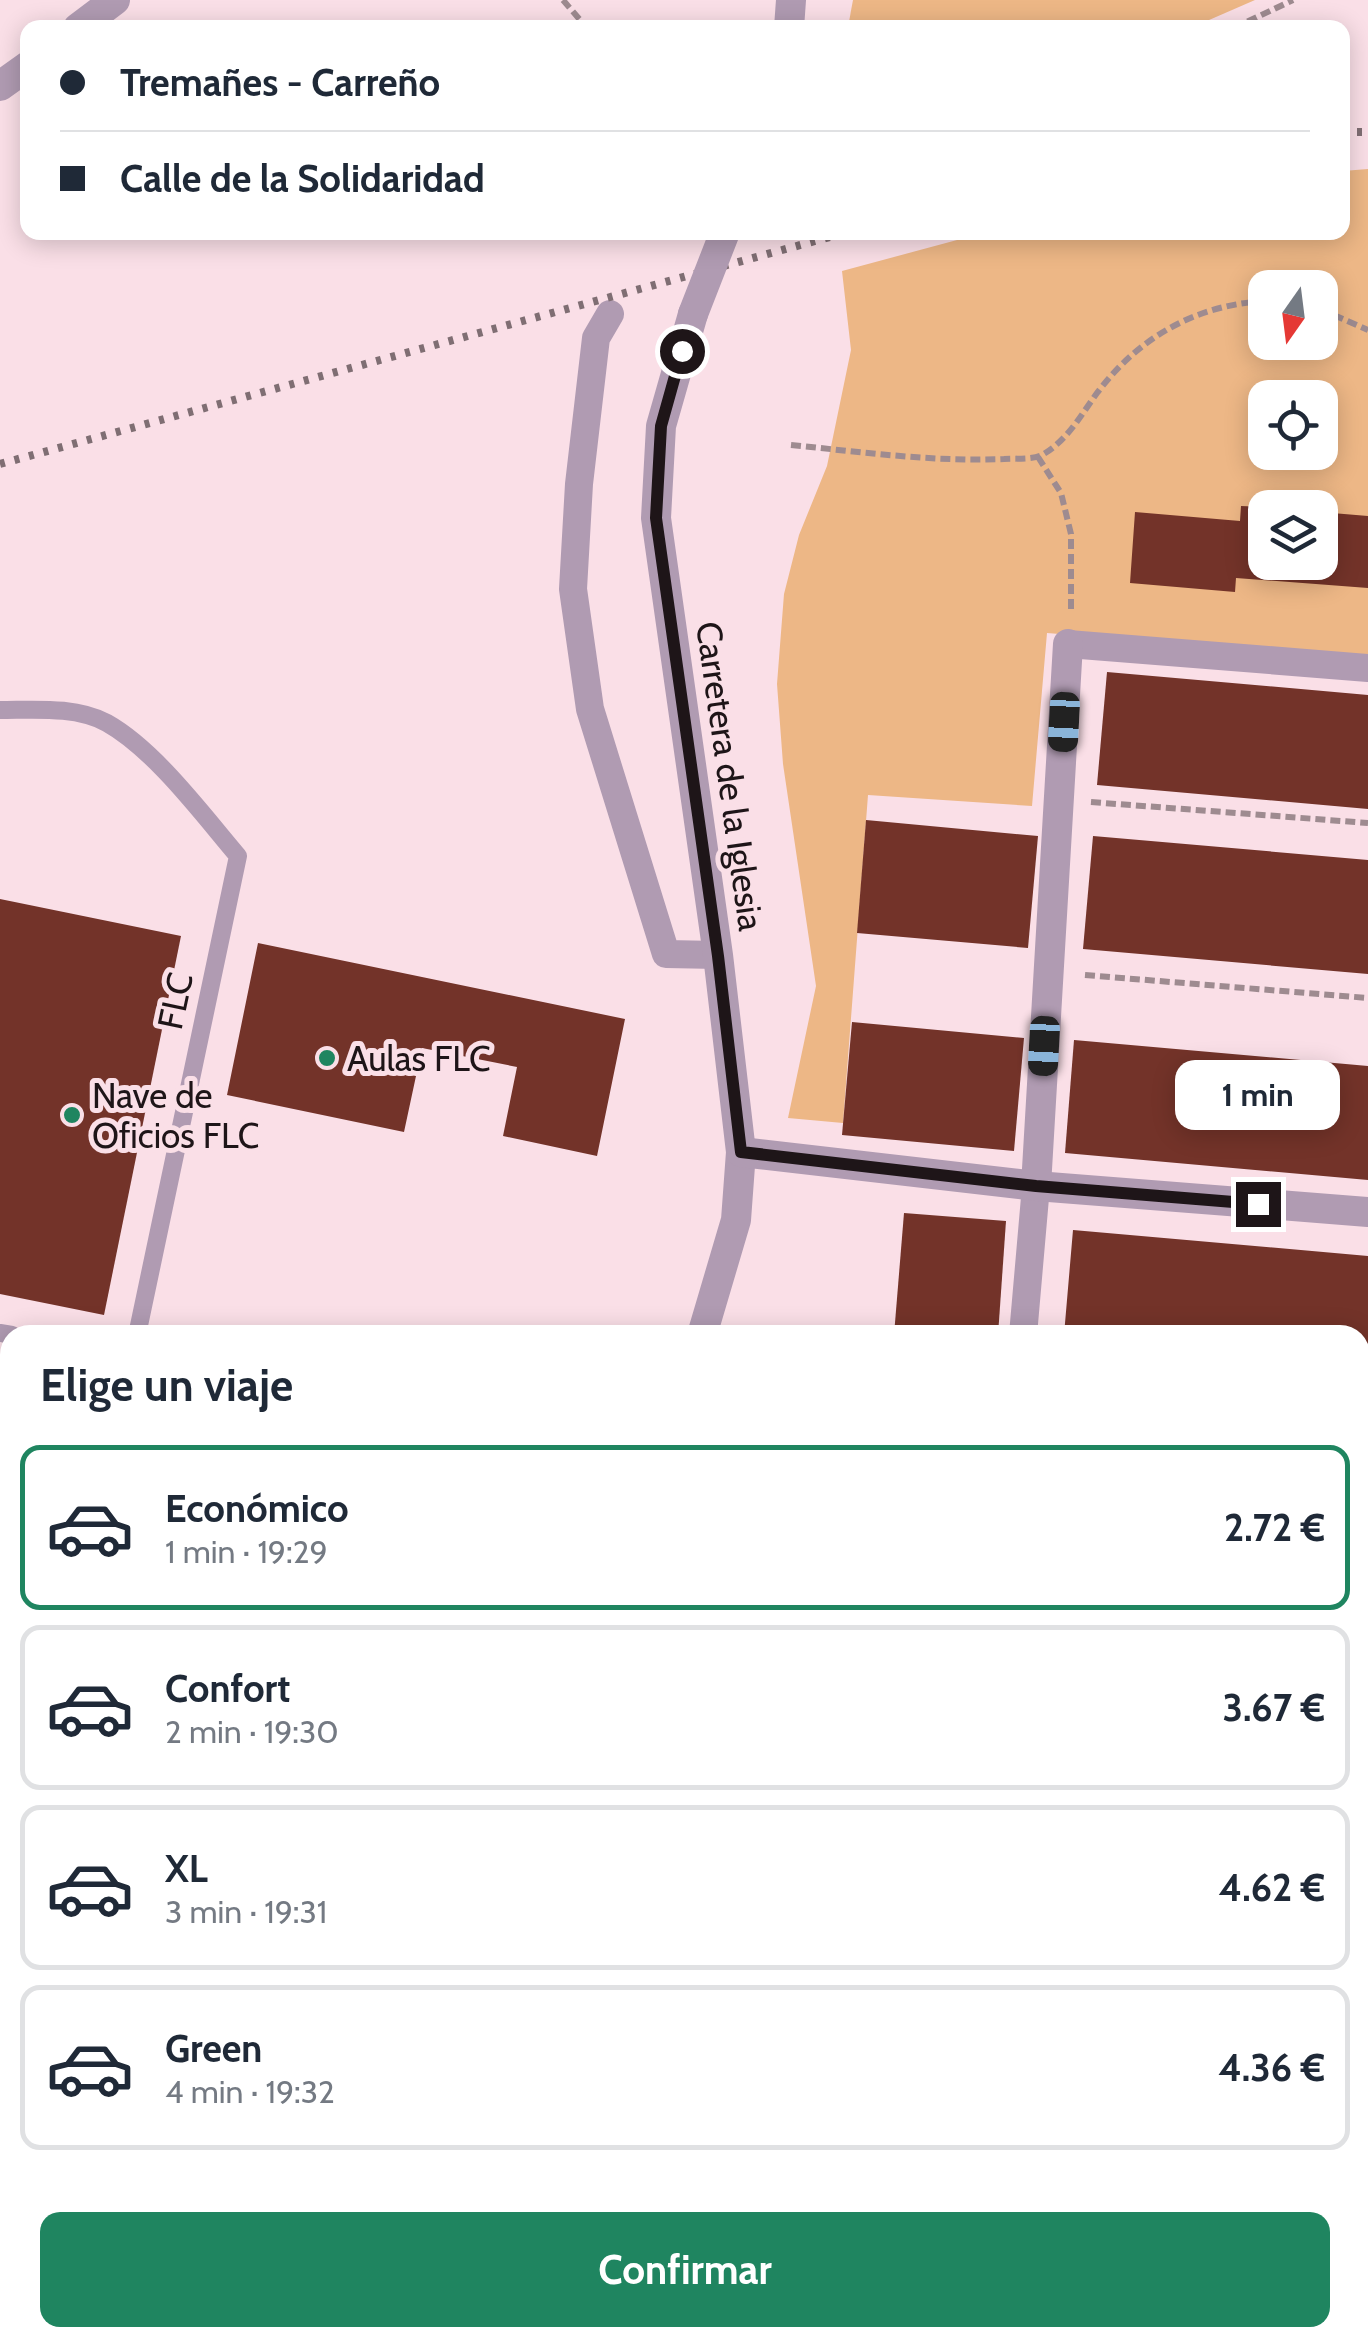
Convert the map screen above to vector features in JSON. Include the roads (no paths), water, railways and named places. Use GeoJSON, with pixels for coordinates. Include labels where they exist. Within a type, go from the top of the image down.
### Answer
{"type":"FeatureCollection","features":[{"type":"Feature","properties":{"kind":"street"},"geometry":{"type":"LineString","coordinates":[[89,20],[115,0]]}},
{"type":"Feature","properties":{"kind":"street","name":"Carretera de la Iglesia"},"geometry":{"type":"LineString","coordinates":[[705,1325],[736,1220],[741,1152],[718,956],[656,518],[661,426],[693,314],[722,240]]}},
{"type":"Feature","properties":{"kind":"street"},"geometry":{"type":"LineString","coordinates":[[610,314],[596,338],[579,484],[573,589],[590,709],[666,954],[718,956]]}},
{"type":"Feature","properties":{"kind":"street"},"geometry":{"type":"LineString","coordinates":[[1024,1325],[1036,1186],[1068,644],[1368,668]]}},
{"type":"Feature","properties":{"kind":"street"},"geometry":{"type":"LineString","coordinates":[[741,1152],[1036,1186],[1368,1212]]}},
{"type":"Feature","properties":{"kind":"lane","name":"FLC"},"geometry":{"type":"LineString","coordinates":[[0,710],[58,710],[106,722],[163,768],[238,856],[139,1325]]}},
{"type":"Feature","properties":{"kind":"railway"},"geometry":{"type":"LineString","coordinates":[[1350,132],[1368,132]]}},
{"type":"Feature","properties":{"kind":"railway"},"geometry":{"type":"LineString","coordinates":[[0,464],[819,240]]}},
{"type":"Feature","properties":{"kind":"place","name":"Aulas FLC"},"geometry":{"type":"Point","coordinates":[327,1058]}},
{"type":"Feature","properties":{"kind":"place","name":"Nave de Oficios FLC"},"geometry":{"type":"Point","coordinates":[72,1115]}}]}
